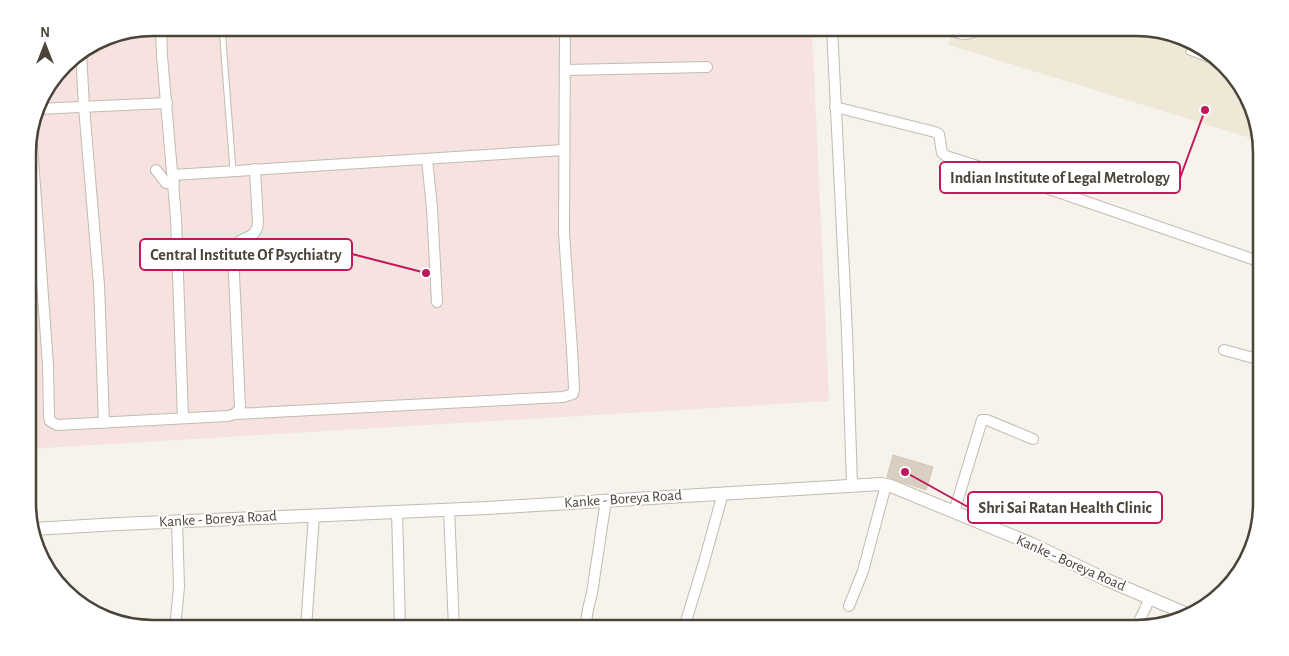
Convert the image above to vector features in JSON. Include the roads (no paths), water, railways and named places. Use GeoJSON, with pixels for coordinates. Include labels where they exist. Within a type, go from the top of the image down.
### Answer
{"type":"FeatureCollection","features":[{"type":"Feature","properties":{"kind":"street"},"geometry":{"type":"LineString","coordinates":[[162,36],[174,179],[183,418]]}},
{"type":"Feature","properties":{"kind":"street"},"geometry":{"type":"LineString","coordinates":[[36,190],[48,365],[49,417],[57,425],[563,397],[573,394],[574,388],[564,233],[565,36]]}},
{"type":"Feature","properties":{"kind":"street"},"geometry":{"type":"LineString","coordinates":[[832,36],[852,485]]}},
{"type":"Feature","properties":{"kind":"street"},"geometry":{"type":"LineString","coordinates":[[82,60],[84,107],[99,285],[104,423]]}},
{"type":"Feature","properties":{"kind":"street"},"geometry":{"type":"LineString","coordinates":[[565,70],[707,68]]}},
{"type":"Feature","properties":{"kind":"street"},"geometry":{"type":"LineString","coordinates":[[45,109],[167,103]]}},
{"type":"Feature","properties":{"kind":"street"},"geometry":{"type":"LineString","coordinates":[[835,107],[938,133],[942,153],[946,156],[1055,191],[1253,259]]}},
{"type":"Feature","properties":{"kind":"street"},"geometry":{"type":"LineString","coordinates":[[156,170],[166,183],[174,179],[255,169],[564,150]]}},
{"type":"Feature","properties":{"kind":"street"},"geometry":{"type":"LineString","coordinates":[[427,158],[432,208],[437,302]]}},
{"type":"Feature","properties":{"kind":"street"},"geometry":{"type":"LineString","coordinates":[[235,414],[240,407],[233,252],[236,244],[253,235],[257,229],[255,169]]}},
{"type":"Feature","properties":{"kind":"street"},"geometry":{"type":"LineString","coordinates":[[1224,350],[1253,358]]}},
{"type":"Feature","properties":{"kind":"street"},"geometry":{"type":"LineString","coordinates":[[954,512],[982,420],[987,420],[1033,439]]}},
{"type":"Feature","properties":{"kind":"street","name":"Kanke - Boreya Road"},"geometry":{"type":"LineString","coordinates":[[39,530],[177,521],[448,509],[881,484],[1032,544],[1107,580],[1180,611]]}},
{"type":"Feature","properties":{"kind":"street"},"geometry":{"type":"LineString","coordinates":[[849,606],[863,571],[886,485]]}},
{"type":"Feature","properties":{"kind":"street"},"geometry":{"type":"LineString","coordinates":[[687,620],[724,493]]}},
{"type":"Feature","properties":{"kind":"street"},"geometry":{"type":"LineString","coordinates":[[586,620],[606,500]]}},
{"type":"Feature","properties":{"kind":"street"},"geometry":{"type":"LineString","coordinates":[[448,509],[454,620]]}},
{"type":"Feature","properties":{"kind":"street"},"geometry":{"type":"LineString","coordinates":[[397,511],[400,620]]}},
{"type":"Feature","properties":{"kind":"street"},"geometry":{"type":"LineString","coordinates":[[307,620],[314,515]]}},
{"type":"Feature","properties":{"kind":"street"},"geometry":{"type":"LineString","coordinates":[[176,620],[179,587],[177,521]]}},
{"type":"Feature","properties":{"kind":"street"},"geometry":{"type":"LineString","coordinates":[[1140,620],[1150,598]]}},
{"type":"Feature","properties":{"kind":"lane"},"geometry":{"type":"LineString","coordinates":[[223,36],[232,171]]}},
{"type":"Feature","properties":{"kind":"lane"},"geometry":{"type":"LineString","coordinates":[[1189,52],[1202,57]]}},
{"type":"Feature","properties":{"kind":"place","name":"Indian Institute of Legal Metrology"},"geometry":{"type":"Point","coordinates":[1205,110]}},
{"type":"Feature","properties":{"kind":"place","name":"Central Institute Of Psychiatry"},"geometry":{"type":"Point","coordinates":[426,273]}},
{"type":"Feature","properties":{"kind":"place","name":"Shri Sai Ratan Health Clinic"},"geometry":{"type":"Point","coordinates":[905,472]}}]}
